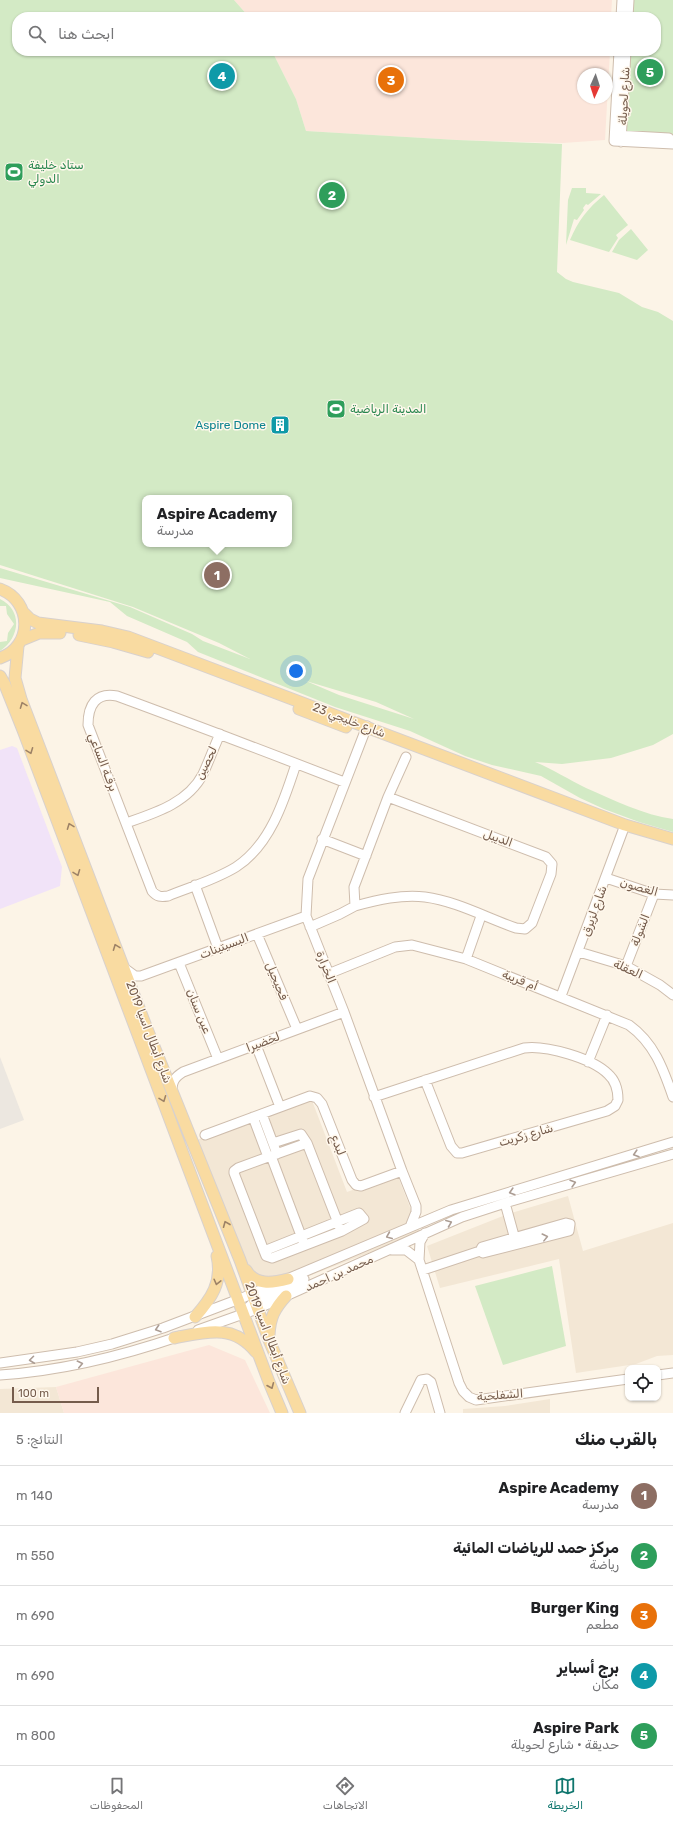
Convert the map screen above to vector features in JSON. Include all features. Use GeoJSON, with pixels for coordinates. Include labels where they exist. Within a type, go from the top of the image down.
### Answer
{"type":"FeatureCollection","features":[{"type":"Feature","properties":{"kind":"main road"},"geometry":{"type":"LineString","coordinates":[[0,590],[14,597],[24,613]]}},
{"type":"Feature","properties":{"kind":"main road","name":"شارع أبطال اسيا 2019"},"geometry":{"type":"LineString","coordinates":[[24,613],[26,626],[20,643],[15,678],[17,689],[162,1066],[240,1260],[260,1358],[282,1413]]}},
{"type":"Feature","properties":{"kind":"main road","name":"شارع خليجي 23"},"geometry":{"type":"LineString","coordinates":[[24,613],[30,619],[38,623],[102,631],[128,637],[184,661],[624,828],[673,845]]}},
{"type":"Feature","properties":{"kind":"main road","name":"شارع خليجي 23"},"geometry":{"type":"LineString","coordinates":[[0,658],[9,654],[20,643],[47,632],[80,635],[184,661]]}},
{"type":"Feature","properties":{"kind":"main road","name":"شارع أبطال اسيا 2019"},"geometry":{"type":"LineString","coordinates":[[0,676],[23,730],[215,1239],[248,1305],[268,1340],[300,1413]]}},
{"type":"Feature","properties":{"kind":"main road","name":"شارع خليجي 23"},"geometry":{"type":"LineString","coordinates":[[624,828],[673,839]]}},
{"type":"Feature","properties":{"kind":"main road"},"geometry":{"type":"LineString","coordinates":[[194,1317],[212,1296],[219,1274],[219,1264],[207,1217]]}},
{"type":"Feature","properties":{"kind":"main road"},"geometry":{"type":"LineString","coordinates":[[240,1260],[248,1274],[258,1281],[274,1282],[288,1279]]}},
{"type":"Feature","properties":{"kind":"main road"},"geometry":{"type":"LineString","coordinates":[[268,1340],[272,1315],[286,1296]]}},
{"type":"Feature","properties":{"kind":"main road"},"geometry":{"type":"LineString","coordinates":[[248,1305],[275,1371],[292,1396]]}},
{"type":"Feature","properties":{"kind":"main road"},"geometry":{"type":"LineString","coordinates":[[178,1337],[211,1331],[233,1334],[249,1343],[260,1358]]}},
{"type":"Feature","properties":{"kind":"street"},"geometry":{"type":"LineString","coordinates":[[621,12],[622,0]]}},
{"type":"Feature","properties":{"kind":"street"},"geometry":{"type":"LineString","coordinates":[[628,12],[629,0]]}},
{"type":"Feature","properties":{"kind":"street","name":"شارع لحويلة"},"geometry":{"type":"LineString","coordinates":[[618,138],[619,56]]}},
{"type":"Feature","properties":{"kind":"street","name":"شارع لحويلة"},"geometry":{"type":"LineString","coordinates":[[618,138],[626,56]]}},
{"type":"Feature","properties":{"kind":"street"},"geometry":{"type":"LineString","coordinates":[[618,138],[673,138]]}},
{"type":"Feature","properties":{"kind":"street"},"geometry":{"type":"LineString","coordinates":[[618,138],[673,144]]}},
{"type":"Feature","properties":{"kind":"street","name":"برقـة الساعي"},"geometry":{"type":"LineString","coordinates":[[296,764],[278,813],[259,845],[245,860],[235,868],[168,896],[156,895],[152,891],[88,724],[90,708],[101,696],[108,694],[117,696],[344,782]]}},
{"type":"Feature","properties":{"kind":"street","name":"الخرارة"},"geometry":{"type":"LineString","coordinates":[[365,730],[322,839],[308,879],[306,916],[344,1012],[374,1098],[416,1206]]}},
{"type":"Feature","properties":{"kind":"street","name":"لحصين"},"geometry":{"type":"LineString","coordinates":[[126,823],[170,806],[183,797],[202,775],[220,734]]}},
{"type":"Feature","properties":{"kind":"street"},"geometry":{"type":"LineString","coordinates":[[355,906],[354,887],[388,797],[406,757]]}},
{"type":"Feature","properties":{"kind":"street","name":"الديبل"},"geometry":{"type":"LineString","coordinates":[[310,927],[355,906],[386,899],[425,897],[446,902],[516,928],[525,929],[532,923],[551,874],[552,864],[550,860],[543,855],[388,797]]}},
{"type":"Feature","properties":{"kind":"street","name":"شارع لزيرق"},"geometry":{"type":"LineString","coordinates":[[561,996],[579,952],[624,828]]}},
{"type":"Feature","properties":{"kind":"street"},"geometry":{"type":"LineString","coordinates":[[322,839],[366,856]]}},
{"type":"Feature","properties":{"kind":"street","name":"الغصون"},"geometry":{"type":"LineString","coordinates":[[606,878],[654,894],[673,895]]}},
{"type":"Feature","properties":{"kind":"street"},"geometry":{"type":"LineString","coordinates":[[194,885],[218,948]]}},
{"type":"Feature","properties":{"kind":"street","name":"الشولة"},"geometry":{"type":"LineString","coordinates":[[626,966],[654,894]]}},
{"type":"Feature","properties":{"kind":"street","name":"البسيتينات"},"geometry":{"type":"LineString","coordinates":[[141,976],[306,916]]}},
{"type":"Feature","properties":{"kind":"street"},"geometry":{"type":"LineString","coordinates":[[466,959],[482,916]]}},
{"type":"Feature","properties":{"kind":"street","name":"فحيحيل"},"geometry":{"type":"LineString","coordinates":[[257,934],[297,1029]]}},
{"type":"Feature","properties":{"kind":"street","name":"أم قريبة"},"geometry":{"type":"LineString","coordinates":[[328,974],[395,947],[412,945],[466,959],[561,996],[629,1025],[642,1035],[657,1055],[672,1093]]}},
{"type":"Feature","properties":{"kind":"street","name":"العقلة"},"geometry":{"type":"LineString","coordinates":[[579,952],[626,966],[660,985],[673,995]]}},
{"type":"Feature","properties":{"kind":"street","name":"عين سنان"},"geometry":{"type":"LineString","coordinates":[[179,963],[218,1059]]}},
{"type":"Feature","properties":{"kind":"street"},"geometry":{"type":"LineString","coordinates":[[124,968],[135,976],[141,976]]}},
{"type":"Feature","properties":{"kind":"street"},"geometry":{"type":"LineString","coordinates":[[134,992],[136,980],[141,976]]}},
{"type":"Feature","properties":{"kind":"street","name":"لخضيرا"},"geometry":{"type":"LineString","coordinates":[[183,1072],[344,1012]]}},
{"type":"Feature","properties":{"kind":"street"},"geometry":{"type":"LineString","coordinates":[[588,1062],[607,1015]]}},
{"type":"Feature","properties":{"kind":"street"},"geometry":{"type":"LineString","coordinates":[[256,1045],[280,1107]]}},
{"type":"Feature","properties":{"kind":"street","name":"شارع زكريت"},"geometry":{"type":"LineString","coordinates":[[374,1098],[425,1080],[534,1046],[554,1050],[588,1062],[609,1074],[614,1082],[618,1100],[615,1106],[607,1111],[462,1153],[457,1153],[451,1146],[425,1080]]}},
{"type":"Feature","properties":{"kind":"street"},"geometry":{"type":"LineString","coordinates":[[162,1066],[168,1070],[183,1072]]}},
{"type":"Feature","properties":{"kind":"street"},"geometry":{"type":"LineString","coordinates":[[172,1091],[172,1083],[176,1077],[183,1072]]}},
{"type":"Feature","properties":{"kind":"street","name":"لبدع"},"geometry":{"type":"LineString","coordinates":[[205,1135],[310,1096],[317,1098],[322,1104],[352,1180],[356,1185],[361,1186],[402,1171]]}},
{"type":"Feature","properties":{"kind":"street"},"geometry":{"type":"LineString","coordinates":[[258,1116],[273,1143],[272,1156]]}},
{"type":"Feature","properties":{"kind":"street"},"geometry":{"type":"LineString","coordinates":[[258,1116],[303,1241]]}},
{"type":"Feature","properties":{"kind":"street"},"geometry":{"type":"LineString","coordinates":[[273,1143],[301,1134],[307,1143],[340,1226],[303,1241],[264,1250],[234,1174],[238,1168],[307,1143]]}},
{"type":"Feature","properties":{"kind":"street"},"geometry":{"type":"LineString","coordinates":[[663,1145],[673,1137]]}},
{"type":"Feature","properties":{"kind":"street","name":"محمد بن احمد"},"geometry":{"type":"LineString","coordinates":[[248,1305],[288,1279],[438,1216],[474,1203],[673,1142]]}},
{"type":"Feature","properties":{"kind":"street","name":"محمد بن احمد"},"geometry":{"type":"LineString","coordinates":[[0,1363],[50,1357],[112,1344],[194,1317],[286,1296],[462,1217],[673,1154]]}},
{"type":"Feature","properties":{"kind":"street"},"geometry":{"type":"LineString","coordinates":[[505,1203],[516,1241]]}},
{"type":"Feature","properties":{"kind":"street"},"geometry":{"type":"LineString","coordinates":[[416,1206],[423,1212],[438,1216]]}},
{"type":"Feature","properties":{"kind":"street"},"geometry":{"type":"LineString","coordinates":[[410,1227],[416,1212],[416,1206]]}},
{"type":"Feature","properties":{"kind":"street"},"geometry":{"type":"LineString","coordinates":[[423,1270],[480,1252],[484,1254],[516,1241],[566,1223],[570,1224],[569,1231],[516,1241]]}},
{"type":"Feature","properties":{"kind":"street","name":"الشفلحية"},"geometry":{"type":"LineString","coordinates":[[425,1233],[420,1242],[419,1260],[459,1383],[468,1397],[476,1400],[503,1397],[625,1379]]}},
{"type":"Feature","properties":{"kind":"street"},"geometry":{"type":"LineString","coordinates":[[384,1252],[397,1249],[406,1250],[419,1260]]}},
{"type":"Feature","properties":{"kind":"street"},"geometry":{"type":"LineString","coordinates":[[0,1376],[48,1371],[178,1337],[185,1331],[248,1305],[341,1263],[348,1258],[352,1252]]}},
{"type":"Feature","properties":{"kind":"street"},"geometry":{"type":"LineString","coordinates":[[661,1375],[673,1373]]}},
{"type":"Feature","properties":{"kind":"street"},"geometry":{"type":"LineString","coordinates":[[405,1413],[421,1380],[427,1379],[431,1382],[440,1413]]}},
{"type":"Feature","properties":{"kind":"shaded area"},"geometry":{"type":"Polygon","coordinates":[[[234,0],[612,0],[611,12],[245,12],[234,0]]]}},
{"type":"Feature","properties":{"kind":"shaded area"},"geometry":{"type":"Polygon","coordinates":[[[274,56],[610,56],[609,68],[577,68],[577,104],[607,104],[605,140],[563,143],[457,140],[306,131],[296,99],[274,56]]]}},
{"type":"Feature","properties":{"kind":"shaded area"},"geometry":{"type":"Polygon","coordinates":[[[12,746],[17,748],[62,867],[60,886],[0,909],[0,750],[12,746]]]}},
{"type":"Feature","properties":{"kind":"shaded area"},"geometry":{"type":"Polygon","coordinates":[[[0,1057],[24,1120],[0,1129],[0,1057]]]}},
{"type":"Feature","properties":{"kind":"shaded area"},"geometry":{"type":"Polygon","coordinates":[[[311,1098],[347,1192],[397,1174],[420,1233],[257,1296],[197,1140],[311,1098]]]}},
{"type":"Feature","properties":{"kind":"shaded area"},"geometry":{"type":"Polygon","coordinates":[[[568,1196],[583,1251],[673,1223],[673,1355],[657,1356],[636,1364],[576,1373],[559,1259],[440,1288],[427,1246],[508,1214],[568,1196]]]}},
{"type":"Feature","properties":{"kind":"shaded area"},"geometry":{"type":"Polygon","coordinates":[[[209,1345],[245,1360],[270,1413],[64,1413],[56,1387],[209,1345]]]}},
{"type":"Feature","properties":{"kind":"shaded area"},"geometry":{"type":"Polygon","coordinates":[[[56,1387],[64,1413],[0,1413],[0,1389],[56,1387]]]}},
{"type":"Feature","properties":{"kind":"shaded area"},"geometry":{"type":"Polygon","coordinates":[[[550,1399],[550,1413],[463,1413],[463,1409],[505,1406],[550,1399]]]}},
{"type":"Feature","properties":{"kind":"green space","name":"المدينة الرياضية"},"geometry":{"type":"Polygon","coordinates":[[[0,0],[234,0],[245,12],[12,12],[12,56],[274,56],[296,99],[306,131],[457,140],[562,144],[557,272],[573,282],[619,293],[642,307],[658,312],[673,321],[673,734],[653,745],[611,758],[562,764],[535,762],[586,788],[618,802],[640,811],[673,819],[673,832],[639,822],[604,809],[580,798],[541,776],[492,765],[465,756],[410,731],[335,707],[198,652],[187,642],[127,616],[110,602],[0,578],[0,568],[130,607],[192,634],[203,641],[250,659],[219,643],[133,607],[0,565],[0,0]],[[306,681],[339,695],[414,719],[376,702],[306,681]]]}},
{"type":"Feature","properties":{"kind":"green space"},"geometry":{"type":"Polygon","coordinates":[[[631,0],[673,0],[673,136],[624,133],[629,56],[661,56],[661,12],[630,12],[631,0]]]}},
{"type":"Feature","properties":{"kind":"green space"},"geometry":{"type":"Polygon","coordinates":[[[572,188],[586,188],[586,193],[601,194],[588,205],[586,204],[577,220],[574,219],[566,245],[568,200],[572,188]]]}},
{"type":"Feature","properties":{"kind":"green space"},"geometry":{"type":"Polygon","coordinates":[[[604,195],[628,225],[616,235],[618,238],[609,252],[570,240],[584,215],[604,195]]]}},
{"type":"Feature","properties":{"kind":"green space"},"geometry":{"type":"Polygon","coordinates":[[[631,229],[648,250],[637,260],[612,252],[619,240],[631,229]]]}},
{"type":"Feature","properties":{"kind":"green space"},"geometry":{"type":"Polygon","coordinates":[[[0,599],[13,610],[16,624],[12,639],[0,651],[0,642],[7,641],[8,633],[14,624],[7,614],[6,606],[0,606],[0,599]]]}},
{"type":"Feature","properties":{"kind":"green space"},"geometry":{"type":"Polygon","coordinates":[[[552,1266],[566,1346],[503,1365],[475,1286],[552,1266]]]}},
{"type":"Feature","properties":{"kind":"place","name":"Aspire Park"},"geometry":{"type":"Point","coordinates":[650,72]}},
{"type":"Feature","properties":{"kind":"place","name":"برج أسباير"},"geometry":{"type":"Point","coordinates":[222,76]}},
{"type":"Feature","properties":{"kind":"place","name":"Burger King"},"geometry":{"type":"Point","coordinates":[391,80]}},
{"type":"Feature","properties":{"kind":"place","name":"ستاد خليفة الدولي"},"geometry":{"type":"Point","coordinates":[14,172]}},
{"type":"Feature","properties":{"kind":"place","name":"مركز حمد للرياضات المائية"},"geometry":{"type":"Point","coordinates":[332,195]}},
{"type":"Feature","properties":{"kind":"place","name":"المدينة الرياضية"},"geometry":{"type":"Point","coordinates":[336,409]}},
{"type":"Feature","properties":{"kind":"place","name":"Aspire Dome"},"geometry":{"type":"Point","coordinates":[280,425]}},
{"type":"Feature","properties":{"kind":"place","name":"Aspire Academy"},"geometry":{"type":"Point","coordinates":[217,575]}}]}
